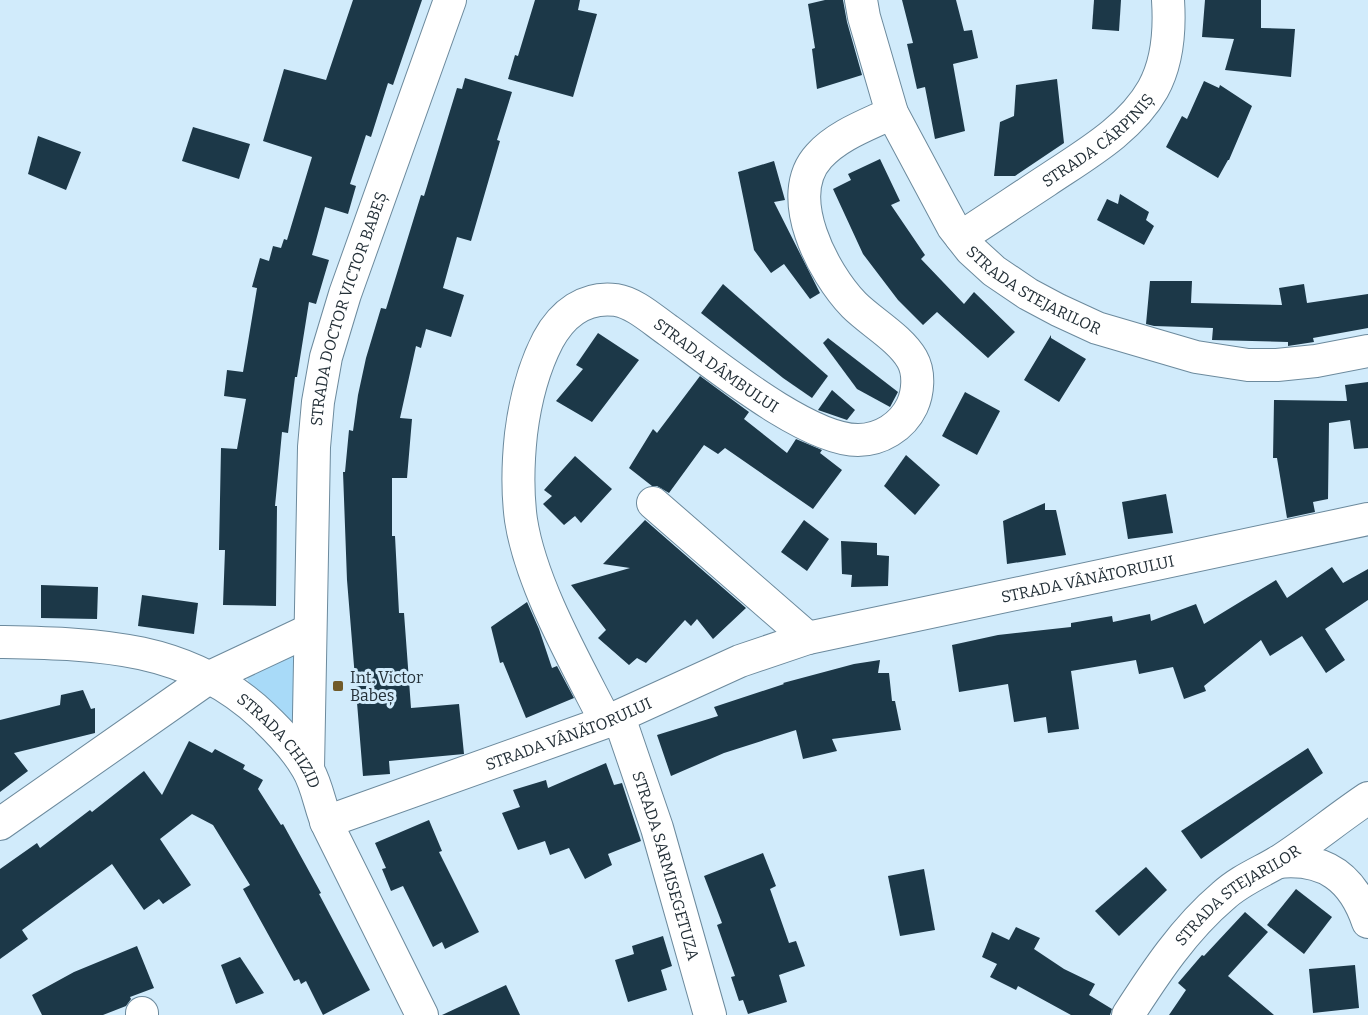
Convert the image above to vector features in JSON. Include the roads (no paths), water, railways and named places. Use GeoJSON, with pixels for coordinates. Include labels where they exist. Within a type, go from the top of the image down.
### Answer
{"type":"FeatureCollection","features":[{"type":"Feature","properties":{"kind":"street","name":"STRADA DOCTOR VICTOR BABEȘ"},"geometry":{"type":"LineString","coordinates":[[308,769],[314,447],[318,402],[326,357],[345,294],[450,0]]}},
{"type":"Feature","properties":{"kind":"street","name":"STRADA STEJARILOR"},"geometry":{"type":"LineString","coordinates":[[861,0],[892,113],[937,200],[971,250],[994,271],[1058,310],[1097,328],[1196,357],[1248,365],[1316,361],[1368,351]]}},
{"type":"Feature","properties":{"kind":"street","name":"STRADA CĂRPINIȘ"},"geometry":{"type":"LineString","coordinates":[[961,237],[1084,156],[1135,113],[1152,90],[1162,70],[1168,39],[1168,0]]}},
{"type":"Feature","properties":{"kind":"street","name":"STRADA DÂMBULUI"},"geometry":{"type":"LineString","coordinates":[[612,720],[561,632],[542,589],[521,520],[518,462],[524,413],[543,350],[553,331],[567,313],[580,305],[600,300],[619,301],[649,317],[798,421],[831,435],[858,440],[882,436],[902,421],[912,405],[917,387],[917,373],[912,359],[853,304],[834,279],[811,234],[805,214],[804,192],[807,176],[816,159],[828,148],[848,134],[892,113]]}},
{"type":"Feature","properties":{"kind":"street"},"geometry":{"type":"LineString","coordinates":[[653,502],[808,638]]}},
{"type":"Feature","properties":{"kind":"street","name":"STRADA VÂNĂTORULUI"},"geometry":{"type":"LineString","coordinates":[[326,822],[612,720],[740,661],[808,638],[1368,519]]}},
{"type":"Feature","properties":{"kind":"street"},"geometry":{"type":"LineString","coordinates":[[0,824],[210,677],[310,630]]}},
{"type":"Feature","properties":{"kind":"street","name":"STRADA CHIZID"},"geometry":{"type":"LineString","coordinates":[[0,642],[118,648],[176,663],[210,677],[233,690],[252,705],[277,729],[308,769],[326,822],[422,1015]]}},
{"type":"Feature","properties":{"kind":"street","name":"STRADA SARMISEGETUZA"},"geometry":{"type":"LineString","coordinates":[[612,720],[657,828],[710,1015]]}},
{"type":"Feature","properties":{"kind":"street","name":"STRADA STEJARILOR"},"geometry":{"type":"LineString","coordinates":[[1128,1015],[1166,958],[1222,896],[1246,879],[1278,862],[1368,798]]}},
{"type":"Feature","properties":{"kind":"street"},"geometry":{"type":"LineString","coordinates":[[1278,862],[1293,860],[1317,864],[1338,874],[1351,888],[1363,907],[1368,922]]}},
{"type":"Feature","properties":{"kind":"place","name":"Int. Victor Babeș"},"geometry":{"type":"Point","coordinates":[338,686]}}]}
